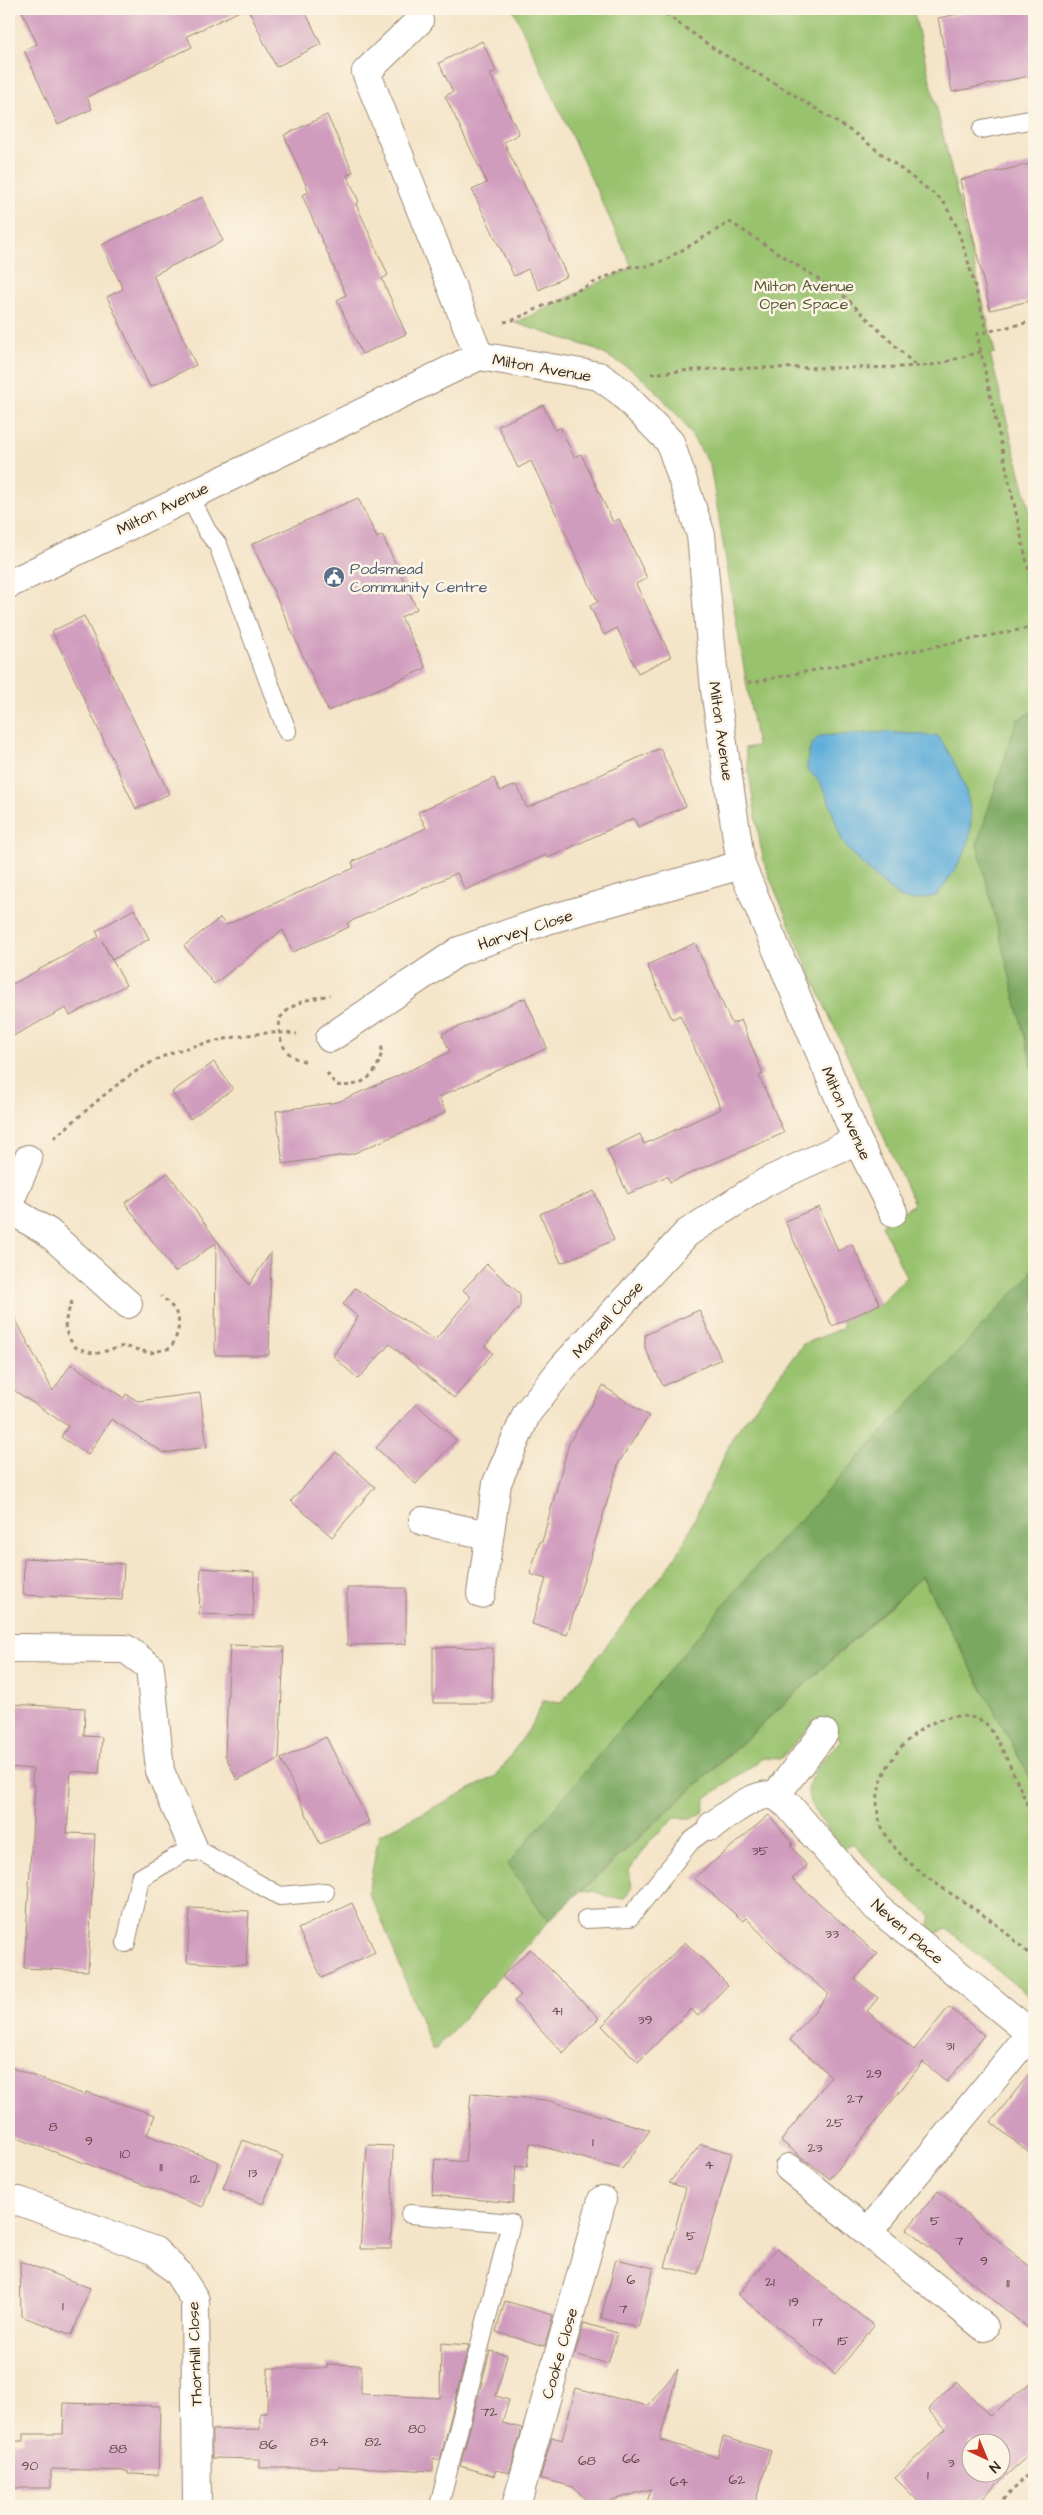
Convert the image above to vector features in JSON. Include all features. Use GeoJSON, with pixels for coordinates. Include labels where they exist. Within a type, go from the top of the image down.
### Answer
{"type":"FeatureCollection","features":[{"type":"Feature","properties":{"kind":"street"},"geometry":{"type":"LineString","coordinates":[[419,21],[366,72],[474,344]]}},
{"type":"Feature","properties":{"kind":"street","name":"Milton Avenue"},"geometry":{"type":"LineString","coordinates":[[9,584],[189,495],[474,344],[599,376],[620,390],[670,442],[701,535],[715,690],[741,865],[858,1140],[893,1212]]}},
{"type":"Feature","properties":{"kind":"street","name":"Harvey Close"},"geometry":{"type":"LineString","coordinates":[[330,1038],[459,951],[547,920],[741,865]]}},
{"type":"Feature","properties":{"kind":"street","name":"Mansell Close"},"geometry":{"type":"LineString","coordinates":[[480,1594],[497,1483],[527,1413],[564,1366],[687,1233],[766,1182],[858,1140]]}},
{"type":"Feature","properties":{"kind":"street"},"geometry":{"type":"LineString","coordinates":[[9,1203],[28,1159]]}},
{"type":"Feature","properties":{"kind":"street"},"geometry":{"type":"LineString","coordinates":[[9,1209],[48,1232],[128,1304]]}},
{"type":"Feature","properties":{"kind":"street"},"geometry":{"type":"LineString","coordinates":[[423,1521],[488,1535]]}},
{"type":"Feature","properties":{"kind":"street"},"geometry":{"type":"LineString","coordinates":[[9,1648],[126,1649],[150,1667],[160,1771],[193,1847]]}},
{"type":"Feature","properties":{"kind":"street"},"geometry":{"type":"LineString","coordinates":[[712,1826],[745,1803],[760,1796],[775,1796],[824,1732]]}},
{"type":"Feature","properties":{"kind":"street","name":"Neven Place"},"geometry":{"type":"LineString","coordinates":[[775,1796],[788,1806],[876,1907],[1033,2035],[868,2232]]}},
{"type":"Feature","properties":{"kind":"street"},"geometry":{"type":"LineString","coordinates":[[789,2168],[984,2327]]}},
{"type":"Feature","properties":{"kind":"street","name":"Cooke Close"},"geometry":{"type":"LineString","coordinates":[[516,2506],[602,2200]]}},
{"type":"Feature","properties":{"kind":"street","name":"Thornhill Close"},"geometry":{"type":"LineString","coordinates":[[9,2202],[19,2201],[155,2251],[178,2273],[195,2300],[197,2506]]}},
{"type":"Feature","properties":{"kind":"lane"},"geometry":{"type":"LineString","coordinates":[[982,129],[1034,119]]}},
{"type":"Feature","properties":{"kind":"lane"},"geometry":{"type":"LineString","coordinates":[[189,495],[207,531],[218,545],[287,732]]}},
{"type":"Feature","properties":{"kind":"lane"},"geometry":{"type":"LineString","coordinates":[[586,1919],[630,1917],[691,1841],[712,1826]]}},
{"type":"Feature","properties":{"kind":"lane"},"geometry":{"type":"LineString","coordinates":[[126,1943],[140,1878],[193,1847],[280,1896],[325,1892]]}},
{"type":"Feature","properties":{"kind":"lane"},"geometry":{"type":"LineString","coordinates":[[410,2214],[511,2223],[438,2506]]}},
{"type":"Feature","properties":{"kind":"path"},"geometry":{"type":"LineString","coordinates":[[659,9],[716,50],[788,91],[857,135],[943,201],[956,225],[966,254],[987,331]]}},
{"type":"Feature","properties":{"kind":"path"},"geometry":{"type":"LineString","coordinates":[[474,344],[513,320],[628,267],[650,266],[730,222],[843,295],[915,366]]}},
{"type":"Feature","properties":{"kind":"path"},"geometry":{"type":"LineString","coordinates":[[1034,321],[977,334],[1034,595]]}},
{"type":"Feature","properties":{"kind":"path"},"geometry":{"type":"LineString","coordinates":[[620,390],[649,374],[684,370],[923,366],[981,352]]}},
{"type":"Feature","properties":{"kind":"path"},"geometry":{"type":"LineString","coordinates":[[715,690],[1034,628]]}},
{"type":"Feature","properties":{"kind":"path"},"geometry":{"type":"LineString","coordinates":[[50,1142],[108,1091],[137,1070],[161,1057],[192,1046],[276,1031],[280,1032],[281,1043],[289,1054],[298,1060],[308,1062]]}},
{"type":"Feature","properties":{"kind":"path"},"geometry":{"type":"LineString","coordinates":[[325,1070],[336,1085],[344,1086],[364,1081],[374,1074],[379,1065],[382,1040]]}},
{"type":"Feature","properties":{"kind":"path"},"geometry":{"type":"LineString","coordinates":[[1034,1819],[995,1735],[983,1722],[968,1716],[952,1716],[930,1722],[907,1740],[889,1763],[880,1787],[877,1808],[881,1826],[897,1849],[919,1870],[993,1922],[1034,1959]]}},
{"type":"Feature","properties":{"kind":"path"},"geometry":{"type":"LineString","coordinates":[[997,2506],[1034,2470]]}},
{"type":"Feature","properties":{"kind":"green space","name":"Milton Avenue Open Space"},"geometry":{"type":"Polygon","coordinates":[[[513,9],[913,9],[995,353],[990,354],[1034,528],[1034,1407],[572,1895],[436,2049],[432,2049],[379,1913],[368,1893],[379,1835],[496,1776],[532,1725],[543,1701],[561,1703],[671,1564],[681,1548],[734,1435],[803,1344],[843,1328],[842,1321],[880,1304],[906,1277],[882,1225],[914,1204],[810,973],[766,869],[760,844],[745,748],[757,746],[710,465],[682,420],[653,388],[631,369],[593,348],[515,323],[632,267],[513,9]]]}},
{"type":"Feature","properties":{"kind":"green space"},"geometry":{"type":"Polygon","coordinates":[[[1034,710],[1034,1074],[977,844],[1017,720],[1034,710]]]}},
{"type":"Feature","properties":{"kind":"green space"},"geometry":{"type":"Polygon","coordinates":[[[1034,1262],[1034,1785],[922,1576],[548,1921],[508,1864],[752,1571],[1030,1275],[1034,1262]]]}},
{"type":"Feature","properties":{"kind":"green space"},"geometry":{"type":"Polygon","coordinates":[[[922,1577],[1034,1785],[1034,2014],[1029,2010],[1030,1997],[947,1929],[934,1934],[928,1928],[931,1916],[878,1871],[853,1843],[843,1848],[819,1817],[811,1805],[808,1794],[809,1783],[825,1757],[841,1740],[818,1718],[780,1759],[763,1758],[706,1798],[703,1812],[694,1818],[675,1818],[651,1840],[629,1870],[632,1887],[625,1898],[619,1899],[593,1891],[582,1891],[922,1577]]]}},
{"type":"Feature","properties":{"kind":"water"},"geometry":{"type":"Polygon","coordinates":[[[887,732],[938,736],[961,777],[966,793],[970,808],[971,824],[969,839],[958,865],[936,896],[915,900],[902,898],[871,872],[846,847],[839,833],[826,793],[815,777],[807,770],[809,751],[813,743],[820,736],[887,732]]]}},
{"type":"Feature","properties":{"kind":"building"},"geometry":{"type":"Polygon","coordinates":[[[21,9],[244,9],[187,36],[192,47],[87,97],[92,109],[58,125],[24,50],[37,44],[21,9]]]}},
{"type":"Feature","properties":{"kind":"building"},"geometry":{"type":"Polygon","coordinates":[[[248,9],[304,9],[321,44],[276,67],[248,9]]]}},
{"type":"Feature","properties":{"kind":"building"},"geometry":{"type":"Polygon","coordinates":[[[984,9],[1034,9],[1034,75],[952,92],[938,18],[984,9]]]}},
{"type":"Feature","properties":{"kind":"building"},"geometry":{"type":"Polygon","coordinates":[[[482,41],[496,71],[490,74],[519,134],[504,142],[567,276],[539,290],[528,269],[514,276],[472,190],[487,183],[445,96],[453,92],[439,63],[482,41]]]}},
{"type":"Feature","properties":{"kind":"building"},"geometry":{"type":"Polygon","coordinates":[[[327,115],[353,172],[347,175],[359,202],[356,204],[388,275],[382,279],[406,334],[362,354],[337,300],[346,295],[302,195],[309,192],[284,135],[327,115]]]}},
{"type":"Feature","properties":{"kind":"building"},"geometry":{"type":"Polygon","coordinates":[[[1034,163],[1034,300],[990,310],[960,180],[1034,163]]]}},
{"type":"Feature","properties":{"kind":"building"},"geometry":{"type":"Polygon","coordinates":[[[202,197],[223,241],[153,275],[196,365],[150,387],[107,297],[123,289],[102,245],[202,197]]]}},
{"type":"Feature","properties":{"kind":"building"},"geometry":{"type":"Polygon","coordinates":[[[543,405],[555,430],[560,427],[574,457],[581,454],[613,522],[619,519],[647,578],[636,584],[671,657],[638,673],[617,628],[604,635],[590,606],[598,602],[531,461],[518,468],[498,426],[543,405]]]}},
{"type":"Feature","properties":{"kind":"building","name":"Podsmead Community Centre"},"geometry":{"type":"Polygon","coordinates":[[[358,498],[377,538],[382,535],[417,609],[401,617],[426,668],[328,711],[252,544],[358,498]]]}},
{"type":"Feature","properties":{"kind":"building"},"geometry":{"type":"Polygon","coordinates":[[[84,616],[169,794],[136,809],[52,631],[84,616]]]}},
{"type":"Feature","properties":{"kind":"building"},"geometry":{"type":"Polygon","coordinates":[[[660,748],[686,806],[638,827],[634,818],[548,858],[546,855],[465,890],[457,873],[347,923],[349,927],[293,952],[283,930],[214,984],[184,946],[220,918],[226,925],[354,868],[352,862],[426,828],[418,812],[494,778],[500,791],[517,785],[527,808],[660,748]]]}},
{"type":"Feature","properties":{"kind":"building"},"geometry":{"type":"Polygon","coordinates":[[[134,909],[149,939],[112,960],[126,985],[70,1016],[66,1008],[9,1038],[9,986],[99,937],[96,931],[134,909]]]}},
{"type":"Feature","properties":{"kind":"building"},"geometry":{"type":"Polygon","coordinates":[[[695,943],[732,1024],[741,1020],[763,1074],[759,1076],[784,1133],[670,1182],[667,1176],[628,1194],[607,1150],[640,1134],[644,1144],[721,1109],[680,1015],[672,1019],[647,965],[695,943]]]}},
{"type":"Feature","properties":{"kind":"building"},"geometry":{"type":"Polygon","coordinates":[[[525,998],[547,1048],[439,1097],[446,1112],[417,1126],[352,1154],[283,1164],[276,1111],[338,1102],[395,1077],[450,1052],[442,1034],[525,998]]]}},
{"type":"Feature","properties":{"kind":"building"},"geometry":{"type":"Polygon","coordinates":[[[214,1062],[233,1089],[190,1119],[172,1092],[214,1062]]]}},
{"type":"Feature","properties":{"kind":"building"},"geometry":{"type":"Polygon","coordinates":[[[168,1173],[249,1285],[271,1252],[269,1355],[215,1355],[216,1243],[175,1272],[125,1203],[168,1173]]]}},
{"type":"Feature","properties":{"kind":"building"},"geometry":{"type":"Polygon","coordinates":[[[594,1191],[614,1240],[561,1263],[540,1214],[594,1191]]]}},
{"type":"Feature","properties":{"kind":"building"},"geometry":{"type":"Polygon","coordinates":[[[819,1207],[838,1251],[852,1244],[880,1304],[832,1326],[785,1221],[819,1207]]]}},
{"type":"Feature","properties":{"kind":"building"},"geometry":{"type":"Polygon","coordinates":[[[487,1264],[520,1294],[520,1306],[485,1346],[493,1353],[454,1398],[390,1344],[358,1379],[333,1356],[358,1317],[343,1304],[355,1288],[435,1340],[471,1297],[463,1290],[487,1264]]]}},
{"type":"Feature","properties":{"kind":"building"},"geometry":{"type":"Polygon","coordinates":[[[9,1307],[53,1391],[71,1364],[124,1398],[126,1394],[138,1401],[200,1393],[207,1447],[164,1453],[111,1419],[88,1455],[61,1437],[68,1426],[9,1387],[9,1307]]]}},
{"type":"Feature","properties":{"kind":"building"},"geometry":{"type":"Polygon","coordinates":[[[699,1310],[721,1359],[663,1386],[645,1348],[645,1335],[699,1310]]]}},
{"type":"Feature","properties":{"kind":"building"},"geometry":{"type":"Polygon","coordinates":[[[603,1386],[649,1416],[619,1462],[567,1635],[532,1624],[546,1579],[530,1574],[540,1541],[542,1542],[569,1443],[603,1386]]]}},
{"type":"Feature","properties":{"kind":"building"},"geometry":{"type":"Polygon","coordinates":[[[416,1404],[456,1440],[416,1484],[376,1448],[416,1404]]]}},
{"type":"Feature","properties":{"kind":"building"},"geometry":{"type":"Polygon","coordinates":[[[336,1452],[375,1487],[332,1537],[291,1501],[336,1452]]]}},
{"type":"Feature","properties":{"kind":"building"},"geometry":{"type":"Polygon","coordinates":[[[24,1558],[124,1564],[122,1600],[23,1595],[24,1558]]]}},
{"type":"Feature","properties":{"kind":"building"},"geometry":{"type":"Polygon","coordinates":[[[201,1568],[254,1572],[253,1616],[199,1614],[201,1568]]]}},
{"type":"Feature","properties":{"kind":"building"},"geometry":{"type":"Polygon","coordinates":[[[347,1588],[406,1588],[406,1644],[347,1645],[347,1588]]]}},
{"type":"Feature","properties":{"kind":"building"},"geometry":{"type":"Polygon","coordinates":[[[230,1645],[284,1647],[279,1759],[237,1780],[225,1755],[230,1645]]]}},
{"type":"Feature","properties":{"kind":"building"},"geometry":{"type":"Polygon","coordinates":[[[433,1647],[493,1648],[492,1703],[433,1703],[433,1647]]]}},
{"type":"Feature","properties":{"kind":"building"},"geometry":{"type":"Polygon","coordinates":[[[9,1704],[85,1708],[84,1736],[102,1737],[99,1773],[71,1771],[67,1833],[95,1834],[88,1971],[24,1968],[35,1785],[32,1785],[33,1769],[9,1767],[9,1704]]]}},
{"type":"Feature","properties":{"kind":"building"},"geometry":{"type":"Polygon","coordinates":[[[326,1737],[369,1822],[320,1844],[281,1759],[326,1737]]]}},
{"type":"Feature","properties":{"kind":"building"},"geometry":{"type":"Polygon","coordinates":[[[769,1815],[793,1844],[791,1846],[807,1866],[792,1879],[877,1954],[855,1979],[878,1998],[867,2011],[914,2050],[949,2007],[984,2035],[947,2082],[923,2062],[830,2179],[781,2141],[831,2076],[790,2040],[829,1994],[778,1951],[746,1918],[743,1921],[694,1878],[769,1815]]]}},
{"type":"Feature","properties":{"kind":"building"},"geometry":{"type":"Polygon","coordinates":[[[352,1903],[375,1952],[322,1978],[298,1929],[352,1903]]]}},
{"type":"Feature","properties":{"kind":"building"},"geometry":{"type":"Polygon","coordinates":[[[190,1908],[249,1911],[246,1965],[187,1962],[190,1908]]]}},
{"type":"Feature","properties":{"kind":"building"},"geometry":{"type":"Polygon","coordinates":[[[685,1942],[728,1985],[698,2016],[691,2009],[638,2062],[602,2026],[685,1942]]]}},
{"type":"Feature","properties":{"kind":"building"},"geometry":{"type":"Polygon","coordinates":[[[530,1949],[599,2018],[563,2053],[514,2001],[521,1995],[502,1976],[530,1949]]]}},
{"type":"Feature","properties":{"kind":"building"},"geometry":{"type":"Polygon","coordinates":[[[9,2067],[85,2095],[86,2092],[155,2115],[147,2135],[219,2162],[203,2207],[9,2135],[9,2067]]]}},
{"type":"Feature","properties":{"kind":"building"},"geometry":{"type":"Polygon","coordinates":[[[1034,2068],[1034,2157],[991,2122],[1034,2068]]]}},
{"type":"Feature","properties":{"kind":"building"},"geometry":{"type":"Polygon","coordinates":[[[471,2093],[546,2100],[650,2130],[622,2169],[530,2143],[527,2167],[516,2166],[513,2203],[432,2195],[435,2159],[465,2162],[471,2093]]]}},
{"type":"Feature","properties":{"kind":"building"},"geometry":{"type":"Polygon","coordinates":[[[243,2140],[283,2156],[263,2204],[223,2188],[243,2140]]]}},
{"type":"Feature","properties":{"kind":"building"},"geometry":{"type":"Polygon","coordinates":[[[701,2144],[732,2153],[698,2275],[665,2267],[686,2188],[669,2183],[701,2144]]]}},
{"type":"Feature","properties":{"kind":"building"},"geometry":{"type":"Polygon","coordinates":[[[367,2145],[393,2146],[391,2249],[360,2249],[367,2145]]]}},
{"type":"Feature","properties":{"kind":"building"},"geometry":{"type":"Polygon","coordinates":[[[938,2191],[1034,2270],[1034,2333],[907,2229],[938,2191]]]}},
{"type":"Feature","properties":{"kind":"building"},"geometry":{"type":"Polygon","coordinates":[[[777,2248],[874,2326],[835,2374],[738,2295],[777,2248]]]}},
{"type":"Feature","properties":{"kind":"building"},"geometry":{"type":"Polygon","coordinates":[[[616,2259],[654,2268],[638,2327],[601,2318],[616,2259]]]}},
{"type":"Feature","properties":{"kind":"building"},"geometry":{"type":"Polygon","coordinates":[[[20,2261],[90,2288],[72,2335],[21,2316],[20,2261]]]}},
{"type":"Feature","properties":{"kind":"building"},"geometry":{"type":"Polygon","coordinates":[[[505,2301],[553,2315],[545,2346],[496,2332],[505,2301]]]}},
{"type":"Feature","properties":{"kind":"building"},"geometry":{"type":"Polygon","coordinates":[[[584,2323],[617,2333],[608,2364],[575,2354],[584,2323]]]}},
{"type":"Feature","properties":{"kind":"building"},"geometry":{"type":"Polygon","coordinates":[[[441,2343],[469,2345],[440,2460],[433,2458],[433,2471],[338,2466],[338,2468],[260,2468],[260,2459],[212,2458],[212,2430],[260,2429],[260,2413],[267,2413],[268,2368],[327,2368],[327,2364],[361,2365],[361,2394],[440,2398],[441,2343]]]}},
{"type":"Feature","properties":{"kind":"building"},"geometry":{"type":"Polygon","coordinates":[[[490,2351],[507,2355],[496,2396],[509,2400],[502,2423],[522,2428],[509,2473],[497,2470],[495,2476],[460,2466],[490,2351]]]}},
{"type":"Feature","properties":{"kind":"building"},"geometry":{"type":"Polygon","coordinates":[[[678,2369],[660,2440],[717,2457],[723,2437],[771,2451],[754,2506],[646,2506],[651,2489],[593,2506],[573,2487],[540,2478],[552,2437],[562,2440],[576,2388],[648,2406],[678,2369]]]}},
{"type":"Feature","properties":{"kind":"building"},"geometry":{"type":"Polygon","coordinates":[[[1034,2380],[1034,2450],[1010,2472],[1010,2432],[960,2432],[960,2482],[999,2482],[973,2506],[923,2506],[895,2478],[946,2429],[928,2410],[956,2381],[990,2416],[1034,2380]]]}},
{"type":"Feature","properties":{"kind":"building"},"geometry":{"type":"Polygon","coordinates":[[[64,2403],[160,2406],[158,2475],[128,2474],[128,2471],[51,2469],[51,2488],[9,2488],[9,2441],[23,2441],[23,2434],[63,2434],[64,2403]]]}},
{"type":"Feature","properties":{"kind":"place","name":"Podsmead Community Centre"},"geometry":{"type":"Point","coordinates":[334,577]}}]}
